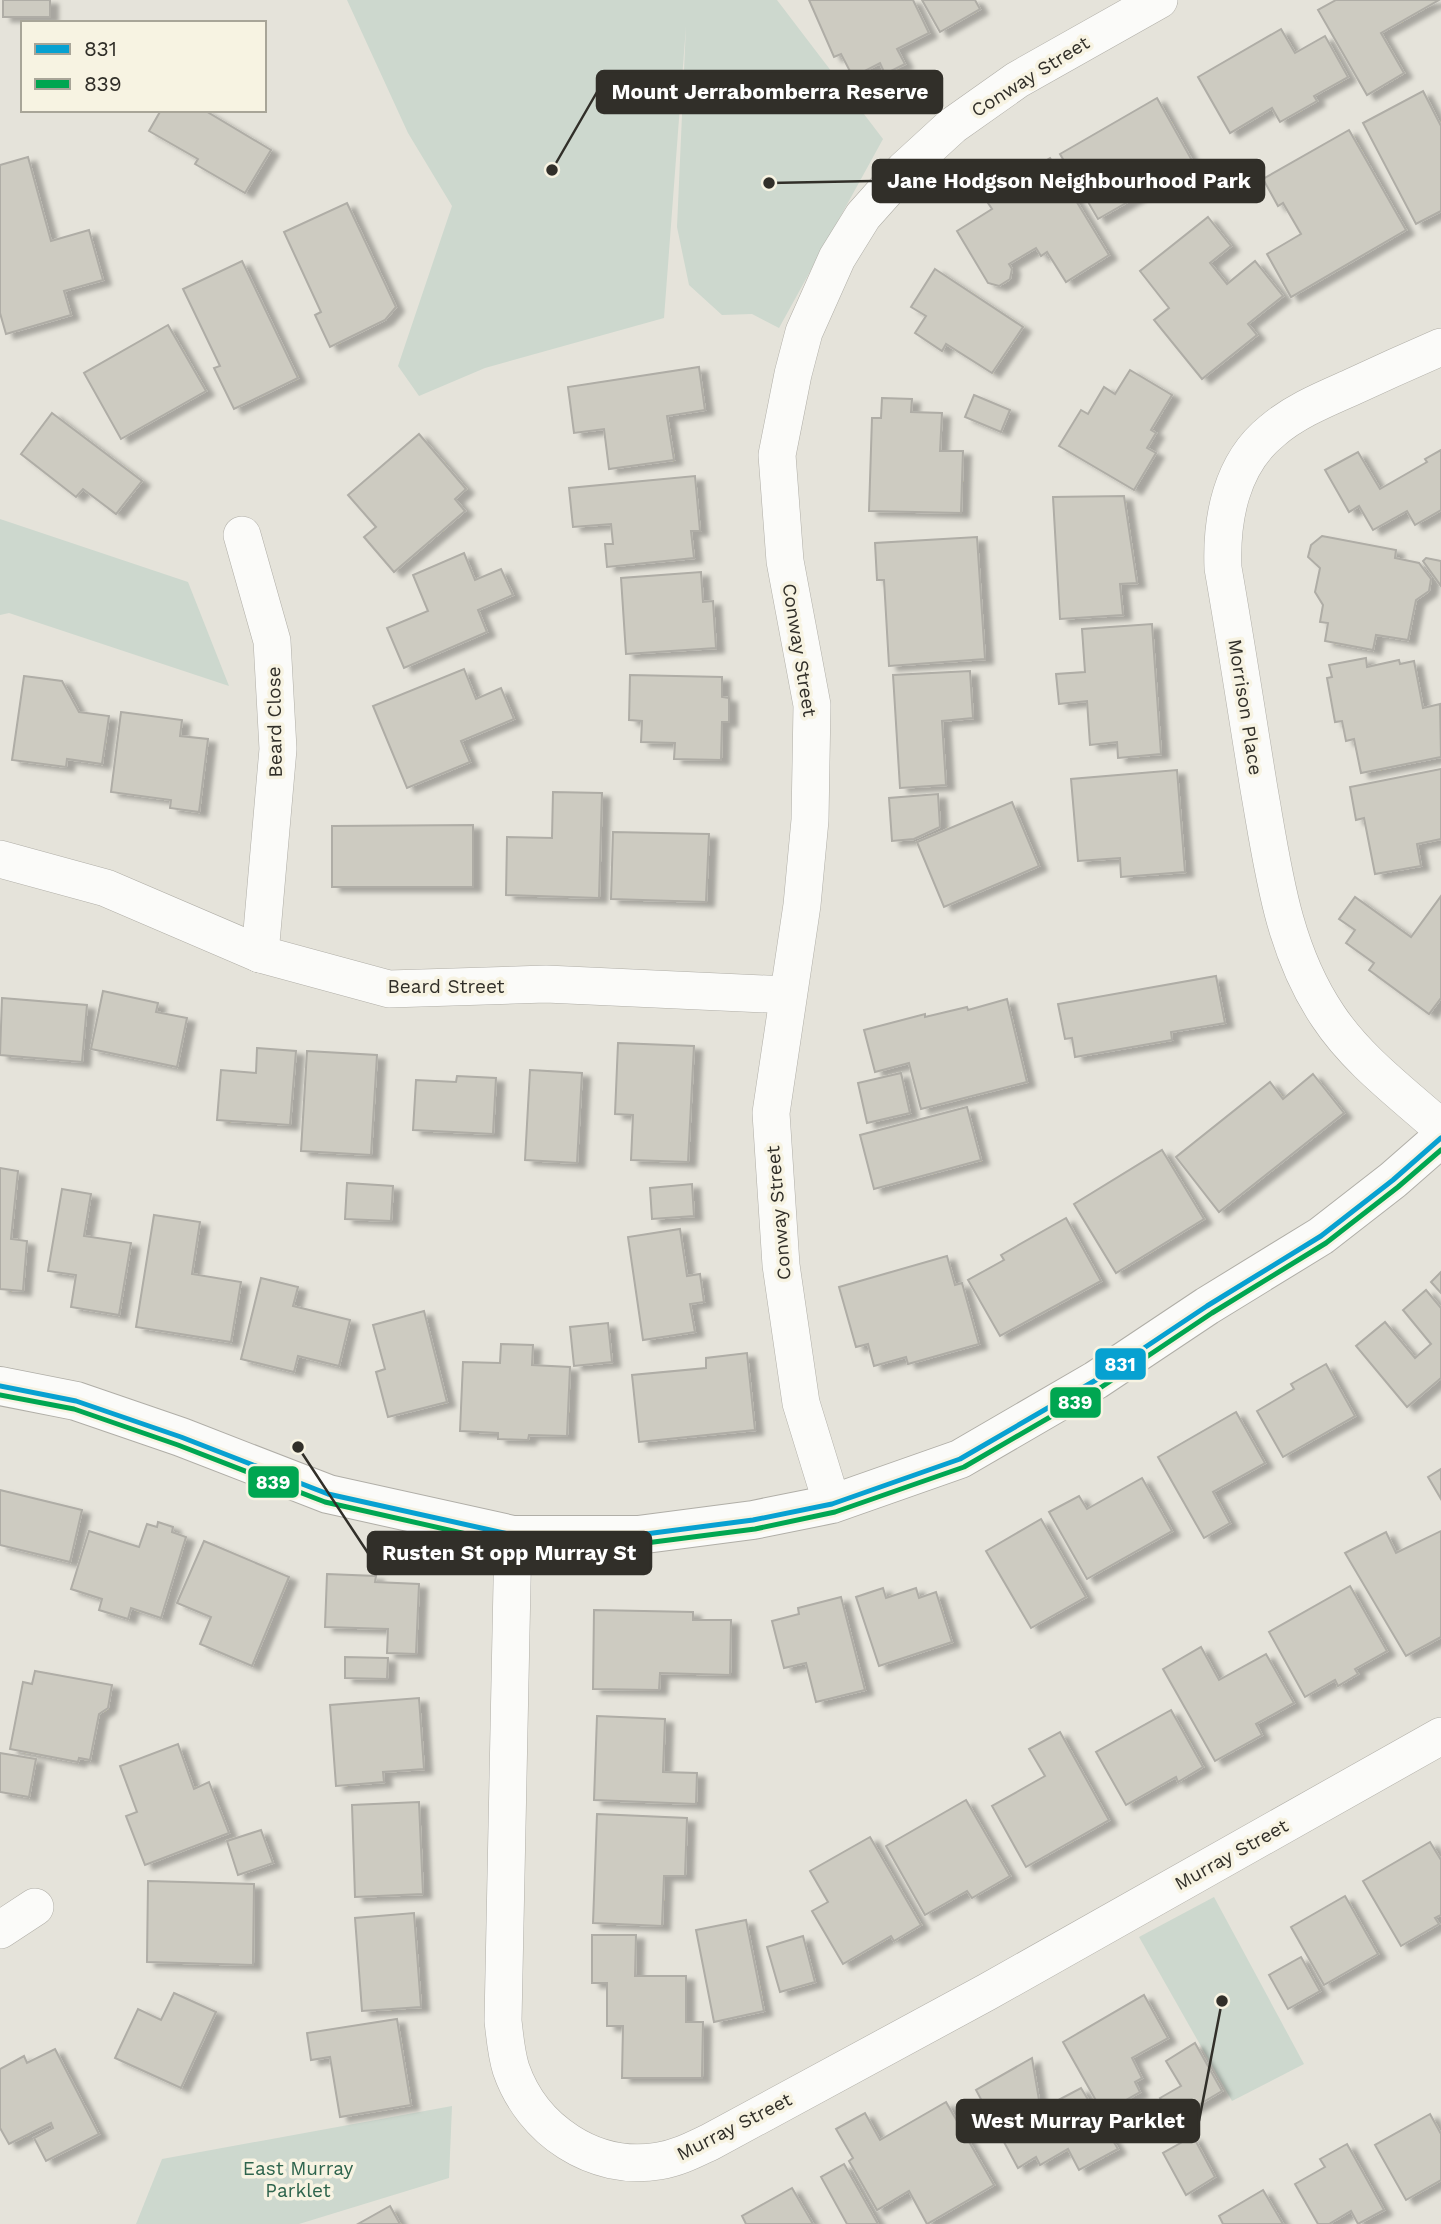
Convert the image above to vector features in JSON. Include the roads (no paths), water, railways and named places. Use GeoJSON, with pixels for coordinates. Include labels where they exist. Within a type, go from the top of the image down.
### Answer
{"type":"FeatureCollection","features":[{"type":"Feature","properties":{"kind":"street","name":"Conway Street"},"geometry":{"type":"LineString","coordinates":[[832,1504],[801,1403],[781,1265],[771,1113],[810,820],[812,705],[785,561],[777,455],[793,374],[804,332],[837,258],[863,216],[904,170],[952,126],[1017,80],[1159,0]]}},
{"type":"Feature","properties":{"kind":"street","name":"Morrison Place"},"geometry":{"type":"LineString","coordinates":[[1441,347],[1325,399],[1270,432],[1246,461],[1237,479],[1223,525],[1222,546],[1223,568],[1276,887],[1290,941],[1328,1017],[1348,1042],[1441,1128]]}},
{"type":"Feature","properties":{"kind":"street","name":"Beard Close"},"geometry":{"type":"LineString","coordinates":[[242,535],[272,641],[278,749],[260,954]]}},
{"type":"Feature","properties":{"kind":"street","name":"Beard Street"},"geometry":{"type":"LineString","coordinates":[[0,859],[106,888],[260,954],[389,989],[546,985],[788,996]]}},
{"type":"Feature","properties":{"kind":"street"},"geometry":{"type":"LineString","coordinates":[[0,1386],[75,1401],[181,1437],[328,1494],[513,1535],[638,1535],[753,1520],[832,1504],[960,1459],[1096,1380],[1207,1306],[1321,1236],[1393,1180],[1441,1138]]}},
{"type":"Feature","properties":{"kind":"street","name":"Murray Street"},"geometry":{"type":"LineString","coordinates":[[513,1535],[503,2021],[506,2046],[515,2080],[533,2112],[549,2129],[569,2143],[584,2152],[603,2158],[643,2163],[661,2161],[710,2142],[987,1992],[1441,1736]]}},
{"type":"Feature","properties":{"kind":"street"},"geometry":{"type":"LineString","coordinates":[[0,1930],[35,1907]]}},
{"type":"Feature","properties":{"kind":"place","name":"Mount Jerrabomberra Reserve"},"geometry":{"type":"Point","coordinates":[552,170]}},
{"type":"Feature","properties":{"kind":"place","name":"Jane Hodgson Neighbourhood Park"},"geometry":{"type":"Point","coordinates":[769,183]}},
{"type":"Feature","properties":{"kind":"place","name":"Rusten St opp Murray St"},"geometry":{"type":"Point","coordinates":[298,1447]}},
{"type":"Feature","properties":{"kind":"place","name":"West Murray Parklet"},"geometry":{"type":"Point","coordinates":[1222,2001]}},
{"type":"Feature","properties":{"kind":"park label","name":"East Murray Parklet"},"geometry":{"type":"Point","coordinates":[298,2179]}}]}
